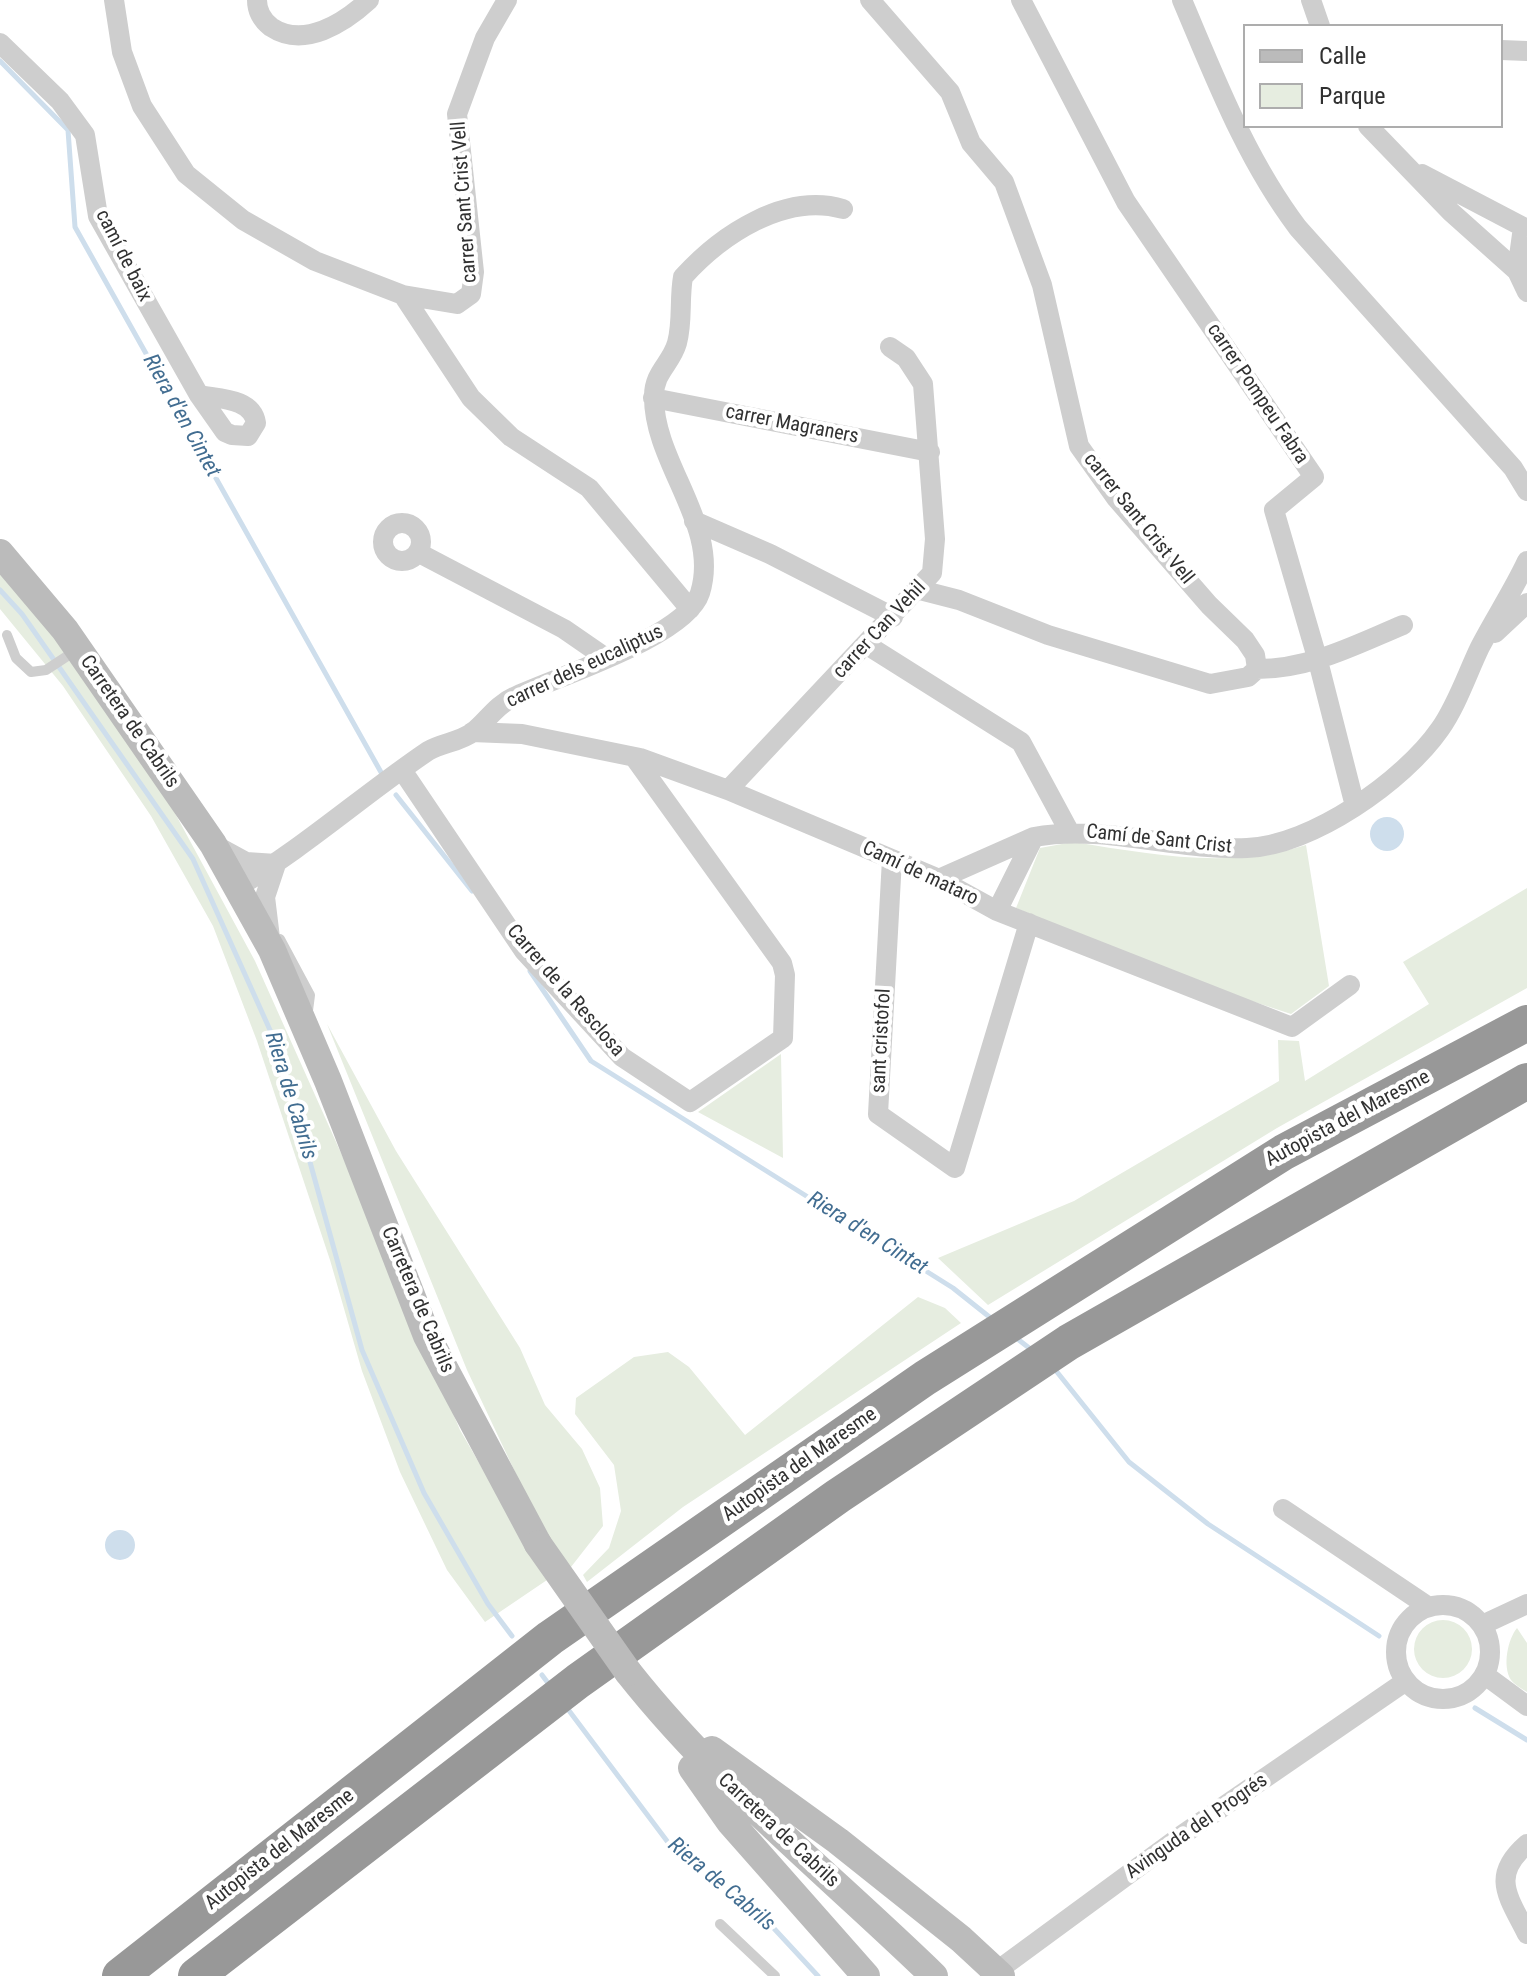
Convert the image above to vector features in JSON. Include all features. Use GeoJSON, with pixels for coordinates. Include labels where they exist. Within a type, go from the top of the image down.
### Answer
{"type":"FeatureCollection","features":[{"type":"Feature","properties":{"kind":"highway","name":"Autopista del Maresme"},"geometry":{"type":"LineString","coordinates":[[120,1976],[550,1638],[925,1378],[1284,1152],[1527,1023]]}},
{"type":"Feature","properties":{"kind":"highway"},"geometry":{"type":"LineString","coordinates":[[196,1976],[578,1681],[838,1496],[1069,1342],[1527,1081]]}},
{"type":"Feature","properties":{"kind":"street"},"geometry":{"type":"LineString","coordinates":[[114,0],[122,52],[142,106],[186,174],[243,220],[315,261],[403,295],[471,398],[511,437],[589,488],[690,609],[700,595],[702,569],[694,521],[664,450],[653,398],[656,375],[677,344],[683,277],[756,219],[827,204],[843,209]]}},
{"type":"Feature","properties":{"kind":"street"},"geometry":{"type":"LineString","coordinates":[[257,0],[257,8],[264,22],[291,36],[325,30],[369,0]]}},
{"type":"Feature","properties":{"kind":"street","name":"carrer Sant Crist Vell"},"geometry":{"type":"LineString","coordinates":[[403,295],[457,304],[471,294],[474,272],[457,114],[485,38],[507,0]]}},
{"type":"Feature","properties":{"kind":"street","name":"carrer Sant Crist Vell"},"geometry":{"type":"LineString","coordinates":[[870,0],[950,92],[971,143],[1004,182],[1042,285],[1079,446],[1116,498],[1209,605],[1245,640],[1255,655],[1257,669]]}},
{"type":"Feature","properties":{"kind":"street","name":"carrer Pompeu Fabra"},"geometry":{"type":"LineString","coordinates":[[1021,0],[1126,202],[1314,477],[1274,510],[1318,661],[1355,806]]}},
{"type":"Feature","properties":{"kind":"street"},"geometry":{"type":"LineString","coordinates":[[1182,0],[1241,139],[1273,194],[1308,239],[1513,468],[1527,491]]}},
{"type":"Feature","properties":{"kind":"street"},"geometry":{"type":"LineString","coordinates":[[1311,0],[1319,24]]}},
{"type":"Feature","properties":{"kind":"street","name":"camí de baix"},"geometry":{"type":"LineString","coordinates":[[0,43],[60,101],[85,135],[98,216],[199,395]]}},
{"type":"Feature","properties":{"kind":"street"},"geometry":{"type":"LineString","coordinates":[[1503,50],[1527,51]]}},
{"type":"Feature","properties":{"kind":"street"},"geometry":{"type":"LineString","coordinates":[[1370,128],[1460,220],[1517,271],[1527,292]]}},
{"type":"Feature","properties":{"kind":"street"},"geometry":{"type":"LineString","coordinates":[[1417,176],[1424,173],[1525,227],[1517,271]]}},
{"type":"Feature","properties":{"kind":"street"},"geometry":{"type":"LineString","coordinates":[[1460,220],[1472,199]]}},
{"type":"Feature","properties":{"kind":"street","name":"carrer Can Vehil"},"geometry":{"type":"LineString","coordinates":[[728,790],[920,590],[932,573],[935,539],[923,384],[906,358],[890,347]]}},
{"type":"Feature","properties":{"kind":"street","name":"carrer Magraners"},"geometry":{"type":"LineString","coordinates":[[653,398],[930,452]]}},
{"type":"Feature","properties":{"kind":"street"},"geometry":{"type":"LineString","coordinates":[[694,521],[770,554],[893,617]]}},
{"type":"Feature","properties":{"kind":"street","name":"Carretera de Cabrils"},"geometry":{"type":"LineString","coordinates":[[0,553],[79,649],[213,844],[267,938],[306,1028],[427,1336],[538,1544],[628,1672],[670,1725],[731,1789],[928,1970]]}},
{"type":"Feature","properties":{"kind":"street"},"geometry":{"type":"LineString","coordinates":[[419,553],[564,629],[606,658]]}},
{"type":"Feature","properties":{"kind":"street","name":"Camí de Sant Crist"},"geometry":{"type":"LineString","coordinates":[[939,879],[1034,837],[1069,831],[1155,844],[1249,848],[1302,836],[1355,806],[1410,762],[1440,729],[1527,561]]}},
{"type":"Feature","properties":{"kind":"street"},"geometry":{"type":"LineString","coordinates":[[920,590],[959,600],[1048,635],[1210,684],[1248,677],[1257,669],[1282,669],[1318,661],[1403,625]]}},
{"type":"Feature","properties":{"kind":"street"},"geometry":{"type":"LineString","coordinates":[[1481,647],[1527,603]]}},
{"type":"Feature","properties":{"kind":"street","name":"carrer dels eucaliptus"},"geometry":{"type":"LineString","coordinates":[[236,888],[276,864],[431,749],[472,732],[510,699],[659,634],[690,609]]}},
{"type":"Feature","properties":{"kind":"street"},"geometry":{"type":"LineString","coordinates":[[867,645],[1021,742],[1069,831]]}},
{"type":"Feature","properties":{"kind":"street","name":"Camí de mataro"},"geometry":{"type":"LineString","coordinates":[[472,732],[522,734],[634,757],[728,790],[939,879],[997,911],[1292,1027],[1350,985]]}},
{"type":"Feature","properties":{"kind":"street","name":"Carrer de la Resclosa"},"geometry":{"type":"LineString","coordinates":[[402,770],[524,951],[622,1057],[690,1102],[783,1038],[785,975],[782,963],[634,757]]}},
{"type":"Feature","properties":{"kind":"street"},"geometry":{"type":"LineString","coordinates":[[997,911],[1034,837]]}},
{"type":"Feature","properties":{"kind":"street"},"geometry":{"type":"LineString","coordinates":[[213,844],[246,862],[276,864],[265,897],[267,938]]}},
{"type":"Feature","properties":{"kind":"street","name":"sant cristofol"},"geometry":{"type":"LineString","coordinates":[[892,859],[878,1114],[955,1168],[1029,923]]}},
{"type":"Feature","properties":{"kind":"street"},"geometry":{"type":"LineString","coordinates":[[1283,1509],[1429,1607]]}},
{"type":"Feature","properties":{"kind":"street"},"geometry":{"type":"LineString","coordinates":[[1482,1625],[1527,1604]]}},
{"type":"Feature","properties":{"kind":"street"},"geometry":{"type":"LineString","coordinates":[[1447,1605],[1463,1609],[1482,1625],[1491,1653],[1485,1675],[1469,1692],[1450,1699],[1418,1692],[1406,1681],[1397,1662],[1398,1637],[1409,1619],[1429,1607],[1447,1605]]}},
{"type":"Feature","properties":{"kind":"street"},"geometry":{"type":"LineString","coordinates":[[1485,1675],[1527,1706]]}},
{"type":"Feature","properties":{"kind":"street","name":"Avinguda del Progrés"},"geometry":{"type":"LineString","coordinates":[[996,1974],[1182,1835],[1406,1681]]}},
{"type":"Feature","properties":{"kind":"street"},"geometry":{"type":"LineString","coordinates":[[670,1725],[694,1737],[838,1841],[996,1974]]}},
{"type":"Feature","properties":{"kind":"street"},"geometry":{"type":"LineString","coordinates":[[670,1725],[676,1746],[730,1822],[866,1976]]}},
{"type":"Feature","properties":{"kind":"street"},"geometry":{"type":"LineString","coordinates":[[1527,1844],[1509,1859],[1504,1873],[1509,1897],[1527,1934]]}},
{"type":"Feature","properties":{"kind":"lane"},"geometry":{"type":"LineString","coordinates":[[7,635],[16,658],[31,672],[46,670],[79,649]]}},
{"type":"Feature","properties":{"kind":"lane"},"geometry":{"type":"LineString","coordinates":[[0,653],[16,658]]}},
{"type":"Feature","properties":{"kind":"lane"},"geometry":{"type":"LineString","coordinates":[[720,1924],[775,1976]]}},
{"type":"Feature","properties":{"kind":"green space"},"geometry":{"type":"Polygon","coordinates":[[[0,567],[26,596],[170,804],[255,961],[388,1258],[460,1430],[547,1580],[485,1622],[447,1570],[400,1472],[362,1371],[330,1260],[257,1041],[213,926],[151,816],[63,686],[0,609],[0,567]]]}},
{"type":"Feature","properties":{"kind":"green space"},"geometry":{"type":"Polygon","coordinates":[[[1073,842],[1160,855],[1219,858],[1277,853],[1306,845],[1329,986],[1291,1014],[1194,982],[1016,908],[1040,848],[1073,842]]]}},
{"type":"Feature","properties":{"kind":"green space"},"geometry":{"type":"Polygon","coordinates":[[[1527,888],[1527,988],[1277,1128],[988,1305],[938,1258],[1074,1201],[1279,1081],[1278,1040],[1299,1041],[1305,1081],[1429,1004],[1403,962],[1527,888]]]}},
{"type":"Feature","properties":{"kind":"green space"},"geometry":{"type":"Polygon","coordinates":[[[327,1024],[396,1151],[520,1348],[545,1405],[582,1449],[600,1488],[603,1526],[571,1567],[548,1542],[467,1370],[327,1024]]]}},
{"type":"Feature","properties":{"kind":"green space"},"geometry":{"type":"Polygon","coordinates":[[[781,1054],[783,1158],[698,1112],[781,1054]]]}},
{"type":"Feature","properties":{"kind":"green space"},"geometry":{"type":"Polygon","coordinates":[[[918,1297],[945,1308],[961,1323],[683,1507],[587,1582],[583,1575],[609,1548],[621,1511],[614,1465],[575,1414],[576,1398],[634,1357],[668,1352],[689,1367],[745,1435],[918,1297]]]}},
{"type":"Feature","properties":{"kind":"green space"},"geometry":{"type":"Polygon","coordinates":[[[1443,1620],[1464,1628],[1472,1649],[1464,1670],[1443,1678],[1422,1670],[1414,1649],[1422,1628],[1443,1620]]]}},
{"type":"Feature","properties":{"kind":"green space"},"geometry":{"type":"Polygon","coordinates":[[[1517,1628],[1527,1643],[1527,1692],[1511,1680],[1507,1668],[1509,1646],[1517,1628]]]}},
{"type":"Feature","properties":{"kind":"water"},"geometry":{"type":"Polygon","coordinates":[[[1387,817],[1399,822],[1404,834],[1399,846],[1387,851],[1375,846],[1370,834],[1375,822],[1387,817]]]}},
{"type":"Feature","properties":{"kind":"water"},"geometry":{"type":"Polygon","coordinates":[[[120,1530],[131,1534],[135,1545],[131,1556],[120,1560],[109,1556],[105,1545],[109,1534],[120,1530]]]}},
{"type":"Feature","properties":{"kind":"waterway","name":"Riera d'en Cintet"},"geometry":{"type":"LineString","coordinates":[[0,61],[68,130],[75,227],[382,774]]}},
{"type":"Feature","properties":{"kind":"waterway","name":"Riera de Cabrils"},"geometry":{"type":"LineString","coordinates":[[0,590],[22,614],[193,859],[279,1050],[362,1350],[424,1493],[488,1604],[512,1636]]}},
{"type":"Feature","properties":{"kind":"waterway","name":"Riera d'en Cintet"},"geometry":{"type":"LineString","coordinates":[[396,795],[472,891]]}},
{"type":"Feature","properties":{"kind":"waterway","name":"Riera d'en Cintet"},"geometry":{"type":"LineString","coordinates":[[530,971],[591,1061],[953,1288],[992,1319]]}},
{"type":"Feature","properties":{"kind":"waterway","name":"Riera d'en Cintet"},"geometry":{"type":"LineString","coordinates":[[1015,1337],[1033,1351]]}},
{"type":"Feature","properties":{"kind":"waterway","name":"Riera d'en Cintet"},"geometry":{"type":"LineString","coordinates":[[1053,1367],[1129,1462],[1208,1524],[1379,1636]]}},
{"type":"Feature","properties":{"kind":"waterway","name":"Riera de Cabrils"},"geometry":{"type":"LineString","coordinates":[[542,1675],[551,1687]]}},
{"type":"Feature","properties":{"kind":"waterway","name":"Riera de Cabrils"},"geometry":{"type":"LineString","coordinates":[[567,1708],[670,1845],[755,1908],[818,1976]]}},
{"type":"Feature","properties":{"kind":"waterway","name":"Riera d'en Cintet"},"geometry":{"type":"LineString","coordinates":[[1475,1708],[1527,1740]]}}]}
